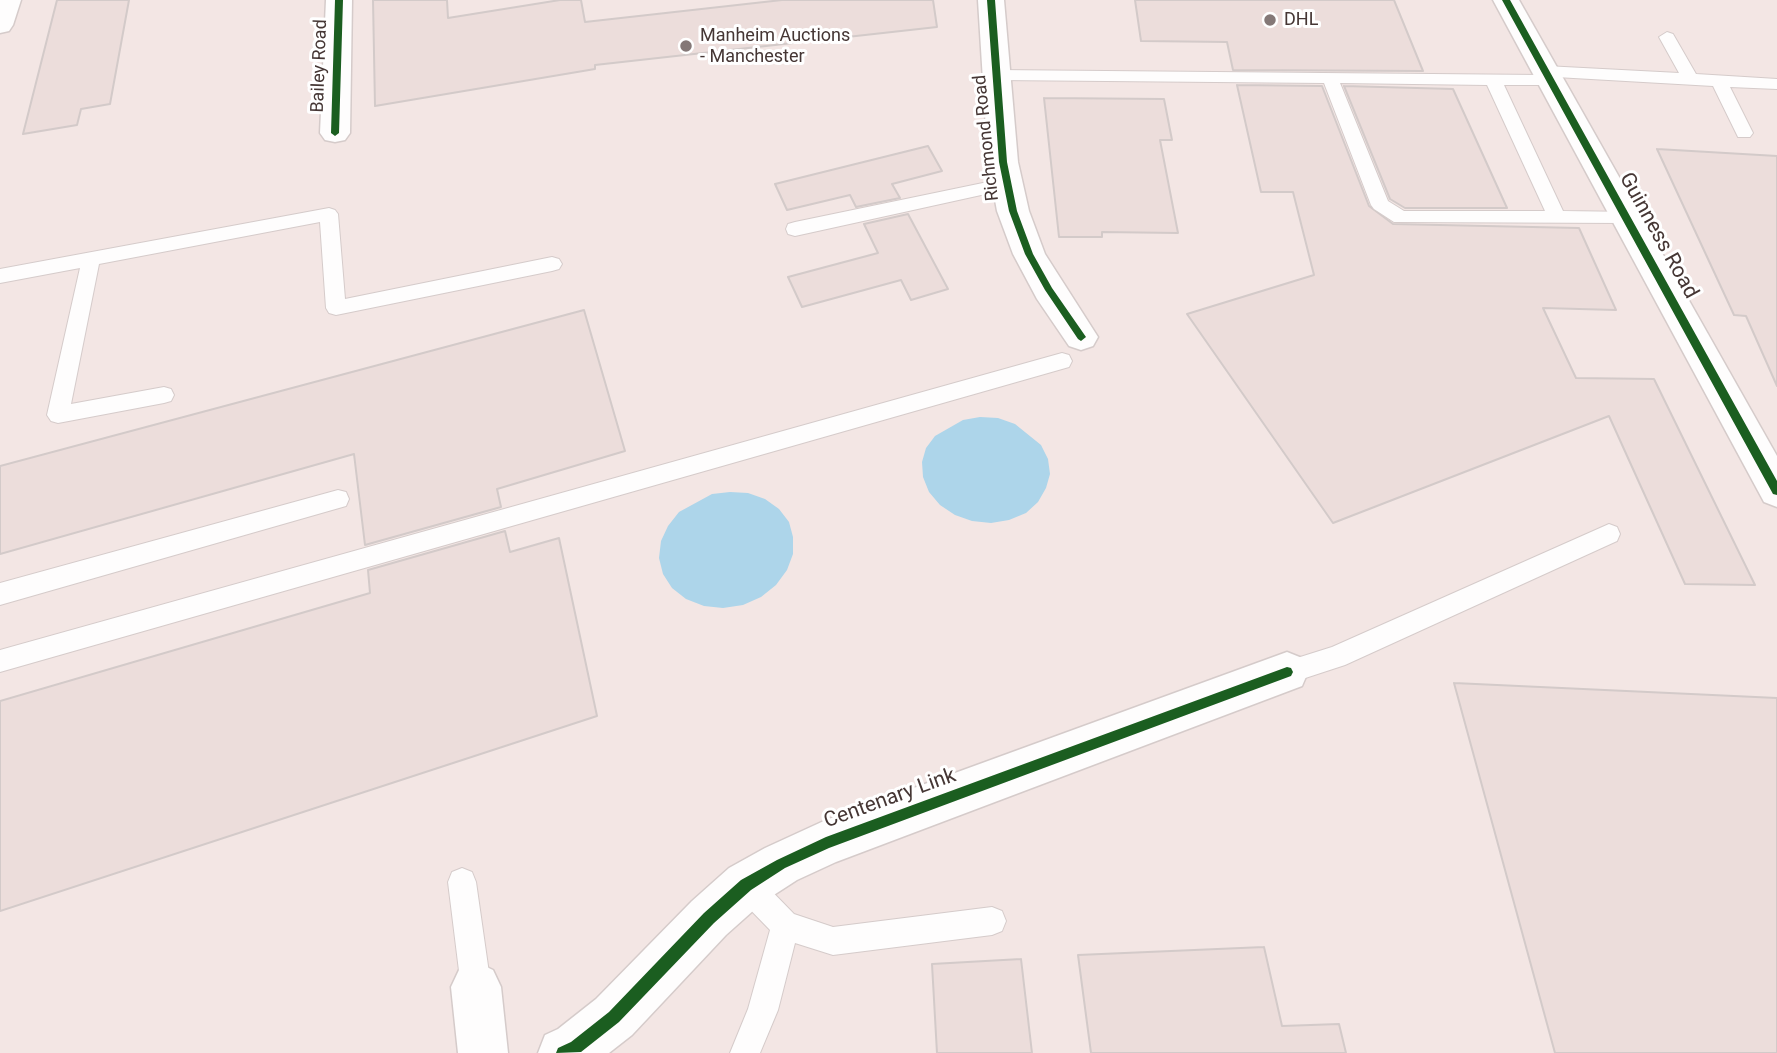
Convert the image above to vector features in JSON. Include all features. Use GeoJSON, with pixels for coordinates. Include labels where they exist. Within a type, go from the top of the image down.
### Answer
{"type":"FeatureCollection","features":[{"type":"Feature","properties":{"kind":"street"},"geometry":{"type":"LineString","coordinates":[[0,25],[8,0]]}},
{"type":"Feature","properties":{"kind":"street","name":"Bailey Road"},"geometry":{"type":"LineString","coordinates":[[335,133],[340,0]]}},
{"type":"Feature","properties":{"kind":"street","name":"Richmond Road"},"geometry":{"type":"LineString","coordinates":[[991,0],[1007,184],[1013,211],[1029,254],[1049,290],[1081,337]]}},
{"type":"Feature","properties":{"kind":"street","name":"Guinness Road"},"geometry":{"type":"LineString","coordinates":[[1506,0],[1777,491]]}},
{"type":"Feature","properties":{"kind":"street","name":"Centenary Link"},"geometry":{"type":"LineString","coordinates":[[563,1053],[614,1017],[709,918],[747,885],[826,843],[1287,673]]}},
{"type":"Feature","properties":{"kind":"street"},"geometry":{"type":"LineString","coordinates":[[476,987],[483,1053]]}},
{"type":"Feature","properties":{"kind":"lane"},"geometry":{"type":"LineString","coordinates":[[1667,37],[1690,78]]}},
{"type":"Feature","properties":{"kind":"lane"},"geometry":{"type":"LineString","coordinates":[[997,75],[1493,79],[1548,76],[1690,78],[1777,84]]}},
{"type":"Feature","properties":{"kind":"lane"},"geometry":{"type":"LineString","coordinates":[[1330,78],[1380,205],[1401,217],[1626,217]]}},
{"type":"Feature","properties":{"kind":"lane"},"geometry":{"type":"LineString","coordinates":[[1493,79],[1557,217]]}},
{"type":"Feature","properties":{"kind":"lane"},"geometry":{"type":"LineString","coordinates":[[1719,80],[1744,134]]}},
{"type":"Feature","properties":{"kind":"lane"},"geometry":{"type":"LineString","coordinates":[[795,229],[1007,184]]}},
{"type":"Feature","properties":{"kind":"lane"},"geometry":{"type":"LineString","coordinates":[[0,276],[329,214],[336,309],[552,264]]}},
{"type":"Feature","properties":{"kind":"lane"},"geometry":{"type":"LineString","coordinates":[[91,259],[58,415],[164,396]]}},
{"type":"Feature","properties":{"kind":"lane"},"geometry":{"type":"LineString","coordinates":[[0,662],[1062,361]]}},
{"type":"Feature","properties":{"kind":"lane"},"geometry":{"type":"LineString","coordinates":[[0,594],[338,499]]}},
{"type":"Feature","properties":{"kind":"lane"},"geometry":{"type":"LineString","coordinates":[[1287,673],[1336,657],[1609,534]]}},
{"type":"Feature","properties":{"kind":"lane"},"geometry":{"type":"LineString","coordinates":[[462,882],[476,987]]}},
{"type":"Feature","properties":{"kind":"lane"},"geometry":{"type":"LineString","coordinates":[[747,885],[785,926],[833,941],[992,921]]}},
{"type":"Feature","properties":{"kind":"lane"},"geometry":{"type":"LineString","coordinates":[[745,1053],[764,1010],[785,926]]}},
{"type":"Feature","properties":{"kind":"shaded area"},"geometry":{"type":"Polygon","coordinates":[[[0,0],[1777,0],[1777,1053],[0,1053],[0,0]]]}},
{"type":"Feature","properties":{"kind":"water"},"geometry":{"type":"Polygon","coordinates":[[[998,418],[1015,424],[1041,445],[1048,459],[1050,474],[1038,502],[1026,513],[1009,520],[991,523],[972,521],[955,515],[940,505],[929,492],[923,477],[922,462],[926,448],[935,436],[963,420],[998,418]]]}},
{"type":"Feature","properties":{"kind":"water"},"geometry":{"type":"Polygon","coordinates":[[[748,493],[765,499],[779,509],[789,522],[793,537],[793,554],[787,570],[776,585],[761,597],[743,605],[723,608],[704,606],[686,599],[672,588],[663,574],[659,558],[661,541],[679,512],[712,494],[748,493]]]}},
{"type":"Feature","properties":{"kind":"building"},"geometry":{"type":"Polygon","coordinates":[[[57,0],[129,0],[110,104],[81,109],[77,125],[23,134],[57,0]]]}},
{"type":"Feature","properties":{"kind":"building"},"geometry":{"type":"Polygon","coordinates":[[[373,0],[447,0],[448,18],[560,0],[581,0],[585,22],[782,0],[933,0],[937,27],[595,65],[595,69],[375,106],[373,0]]]}},
{"type":"Feature","properties":{"kind":"building","name":"DHL"},"geometry":{"type":"Polygon","coordinates":[[[1135,0],[1394,0],[1423,71],[1233,70],[1227,42],[1141,41],[1135,0]]]}},
{"type":"Feature","properties":{"kind":"building"},"geometry":{"type":"Polygon","coordinates":[[[1237,85],[1322,86],[1369,206],[1393,224],[1579,228],[1616,310],[1543,308],[1576,378],[1654,379],[1755,585],[1685,584],[1609,416],[1333,523],[1187,314],[1314,275],[1293,192],[1261,192],[1237,85]]]}},
{"type":"Feature","properties":{"kind":"building"},"geometry":{"type":"Polygon","coordinates":[[[1344,86],[1453,89],[1507,208],[1405,208],[1390,199],[1344,86]]]}},
{"type":"Feature","properties":{"kind":"building"},"geometry":{"type":"Polygon","coordinates":[[[1044,98],[1164,99],[1172,140],[1160,140],[1178,233],[1102,232],[1102,237],[1059,237],[1044,98]]]}},
{"type":"Feature","properties":{"kind":"building"},"geometry":{"type":"Polygon","coordinates":[[[928,146],[942,171],[892,184],[900,198],[856,207],[850,195],[787,210],[775,184],[928,146]]]}},
{"type":"Feature","properties":{"kind":"building"},"geometry":{"type":"Polygon","coordinates":[[[1657,149],[1777,156],[1777,386],[1746,316],[1734,315],[1657,149]]]}},
{"type":"Feature","properties":{"kind":"building"},"geometry":{"type":"Polygon","coordinates":[[[908,214],[948,289],[911,300],[901,280],[802,307],[788,277],[878,253],[864,224],[908,214]]]}},
{"type":"Feature","properties":{"kind":"building"},"geometry":{"type":"Polygon","coordinates":[[[584,310],[625,451],[497,489],[501,507],[365,545],[354,454],[0,554],[0,466],[584,310]]]}},
{"type":"Feature","properties":{"kind":"building"},"geometry":{"type":"Polygon","coordinates":[[[505,531],[510,552],[559,538],[597,716],[0,911],[0,701],[370,593],[368,570],[505,531]]]}},
{"type":"Feature","properties":{"kind":"building"},"geometry":{"type":"Polygon","coordinates":[[[1454,683],[1777,698],[1777,1053],[1555,1053],[1454,683]]]}},
{"type":"Feature","properties":{"kind":"building"},"geometry":{"type":"Polygon","coordinates":[[[1264,947],[1282,1026],[1339,1024],[1346,1053],[1091,1053],[1078,955],[1264,947]]]}},
{"type":"Feature","properties":{"kind":"building"},"geometry":{"type":"Polygon","coordinates":[[[1021,959],[1032,1053],[937,1053],[932,964],[1021,959]]]}},
{"type":"Feature","properties":{"kind":"cycle path"},"geometry":{"type":"LineString","coordinates":[[335,133],[339,0]]}},
{"type":"Feature","properties":{"kind":"cycle path"},"geometry":{"type":"LineString","coordinates":[[991,0],[1003,162],[1013,211],[1029,254],[1049,290],[1081,337]]}},
{"type":"Feature","properties":{"kind":"cycle path"},"geometry":{"type":"LineString","coordinates":[[1506,0],[1777,491]]}},
{"type":"Feature","properties":{"kind":"cycle path"},"geometry":{"type":"LineString","coordinates":[[563,1053],[576,1047],[614,1017],[709,918],[746,885],[781,864],[826,843],[1287,672]]}},
{"type":"Feature","properties":{"kind":"place","name":"DHL"},"geometry":{"type":"Point","coordinates":[1270,20]}},
{"type":"Feature","properties":{"kind":"place","name":"Manheim Auctions - Manchester"},"geometry":{"type":"Point","coordinates":[686,46]}}]}
